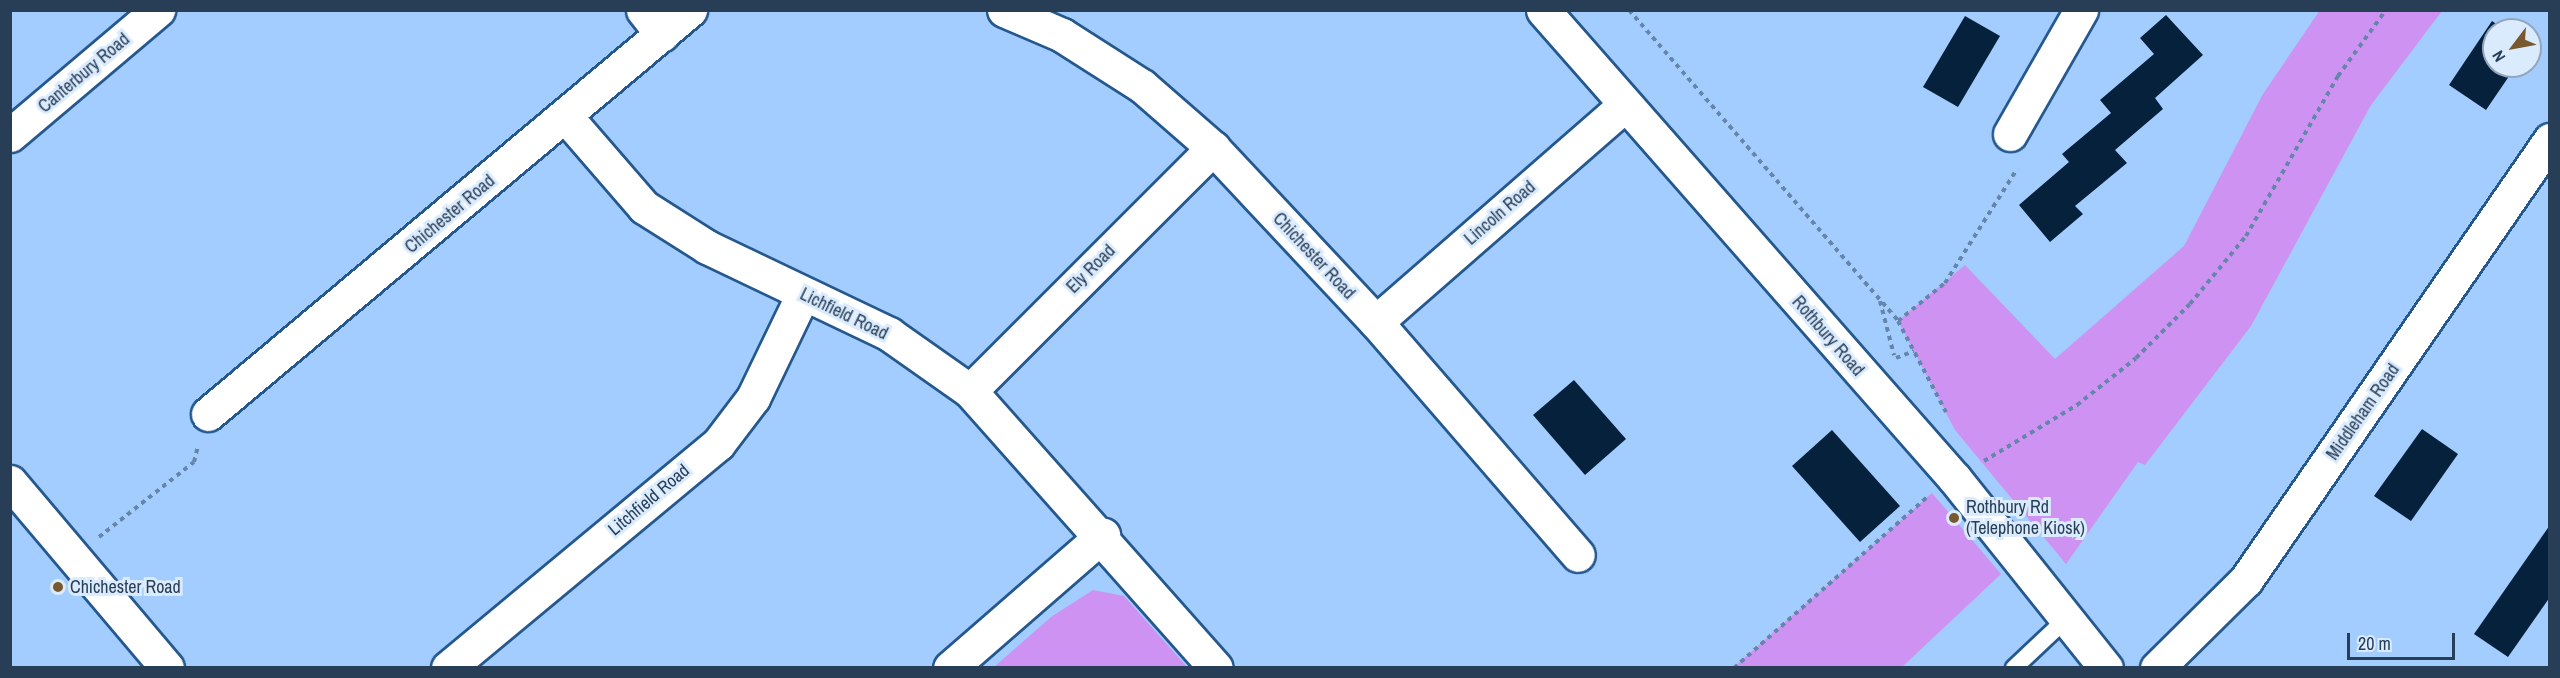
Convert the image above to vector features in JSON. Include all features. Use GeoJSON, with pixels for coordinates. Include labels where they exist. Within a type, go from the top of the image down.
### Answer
{"type":"FeatureCollection","features":[{"type":"Feature","properties":{"kind":"street","name":"Canterbury Road"},"geometry":{"type":"LineString","coordinates":[[10,135],[158,10]]}},
{"type":"Feature","properties":{"kind":"street","name":"Chichester Road"},"geometry":{"type":"LineString","coordinates":[[208,414],[567,118],[652,22],[690,10]]}},
{"type":"Feature","properties":{"kind":"street","name":"Chichester Road"},"geometry":{"type":"LineString","coordinates":[[1005,10],[1062,35],[1142,86],[1213,148],[1376,322],[1578,555]]}},
{"type":"Feature","properties":{"kind":"street","name":"Rothbury Road"},"geometry":{"type":"LineString","coordinates":[[1543,10],[1955,479],[2106,668]]}},
{"type":"Feature","properties":{"kind":"street"},"geometry":{"type":"LineString","coordinates":[[2010,134],[2081,10]]}},
{"type":"Feature","properties":{"kind":"street","name":"Lincoln Road"},"geometry":{"type":"LineString","coordinates":[[1376,322],[1625,105]]}},
{"type":"Feature","properties":{"kind":"street","name":"Lichfield Road"},"geometry":{"type":"LineString","coordinates":[[567,118],[644,207],[707,247],[889,334],[970,391],[1103,536],[1216,668]]}},
{"type":"Feature","properties":{"kind":"street","name":"Middleham Road"},"geometry":{"type":"LineString","coordinates":[[2157,668],[2246,580],[2550,140]]}},
{"type":"Feature","properties":{"kind":"street","name":"Ely Road"},"geometry":{"type":"LineString","coordinates":[[970,391],[1213,148]]}},
{"type":"Feature","properties":{"kind":"street","name":"Litchfield Road"},"geometry":{"type":"LineString","coordinates":[[448,668],[718,444],[753,398],[803,294]]}},
{"type":"Feature","properties":{"kind":"street"},"geometry":{"type":"LineString","coordinates":[[10,482],[158,664]]}},
{"type":"Feature","properties":{"kind":"street"},"geometry":{"type":"LineString","coordinates":[[950,668],[1103,536]]}},
{"type":"Feature","properties":{"kind":"lane"},"geometry":{"type":"LineString","coordinates":[[2014,668],[2067,618]]}},
{"type":"Feature","properties":{"kind":"path"},"geometry":{"type":"LineString","coordinates":[[1629,10],[1898,321],[1950,420]]}},
{"type":"Feature","properties":{"kind":"path"},"geometry":{"type":"LineString","coordinates":[[1734,668],[1932,492],[2078,405],[2136,358],[2190,304],[2246,236],[2338,75],[2386,10]]}},
{"type":"Feature","properties":{"kind":"path"},"geometry":{"type":"LineString","coordinates":[[1898,321],[1945,283],[2030,148],[2010,134]]}},
{"type":"Feature","properties":{"kind":"path"},"geometry":{"type":"LineString","coordinates":[[1895,359],[1914,351]]}},
{"type":"Feature","properties":{"kind":"path"},"geometry":{"type":"LineString","coordinates":[[100,536],[194,462],[208,414]]}},
{"type":"Feature","properties":{"kind":"shaded area"},"geometry":{"type":"Polygon","coordinates":[[[2320,10],[2442,11],[2371,105],[2251,326],[2145,465],[2138,462],[2066,564],[1955,430],[1898,321],[1965,265],[2055,359],[2184,246],[2263,94],[2320,10]]]}},
{"type":"Feature","properties":{"kind":"shaded area"},"geometry":{"type":"Polygon","coordinates":[[[1932,493],[2001,574],[1902,667],[1734,667],[1932,493]]]}},
{"type":"Feature","properties":{"kind":"shaded area"},"geometry":{"type":"Polygon","coordinates":[[[1093,590],[1124,596],[1187,667],[994,667],[1051,617],[1093,590]]]}},
{"type":"Feature","properties":{"kind":"building"},"geometry":{"type":"Polygon","coordinates":[[[2166,15],[2203,55],[2155,98],[2163,109],[2115,150],[2127,163],[2075,206],[2083,214],[2050,242],[2019,205],[2069,162],[2062,154],[2111,113],[2100,100],[2154,54],[2140,38],[2166,15]]]}},
{"type":"Feature","properties":{"kind":"building"},"geometry":{"type":"Polygon","coordinates":[[[1965,16],[2000,36],[1958,107],[1923,87],[1965,16]]]}},
{"type":"Feature","properties":{"kind":"building"},"geometry":{"type":"Polygon","coordinates":[[[2482,36],[2482,78],[2508,78],[2486,110],[2449,85],[2482,36]]]}},
{"type":"Feature","properties":{"kind":"building"},"geometry":{"type":"Polygon","coordinates":[[[1574,380],[1626,439],[1585,475],[1533,415],[1574,380]]]}},
{"type":"Feature","properties":{"kind":"building"},"geometry":{"type":"Polygon","coordinates":[[[2422,429],[2458,454],[2411,521],[2374,496],[2422,429]]]}},
{"type":"Feature","properties":{"kind":"building"},"geometry":{"type":"Polygon","coordinates":[[[1832,430],[1900,506],[1860,542],[1792,466],[1832,430]]]}},
{"type":"Feature","properties":{"kind":"building"},"geometry":{"type":"Polygon","coordinates":[[[2550,525],[2550,597],[2508,657],[2474,634],[2550,525]]]}},
{"type":"Feature","properties":{"kind":"place","name":"Rothbury Rd (Telephone Kiosk)"},"geometry":{"type":"Point","coordinates":[1954,518]}},
{"type":"Feature","properties":{"kind":"place","name":"Chichester Road"},"geometry":{"type":"Point","coordinates":[58,587]}}]}
